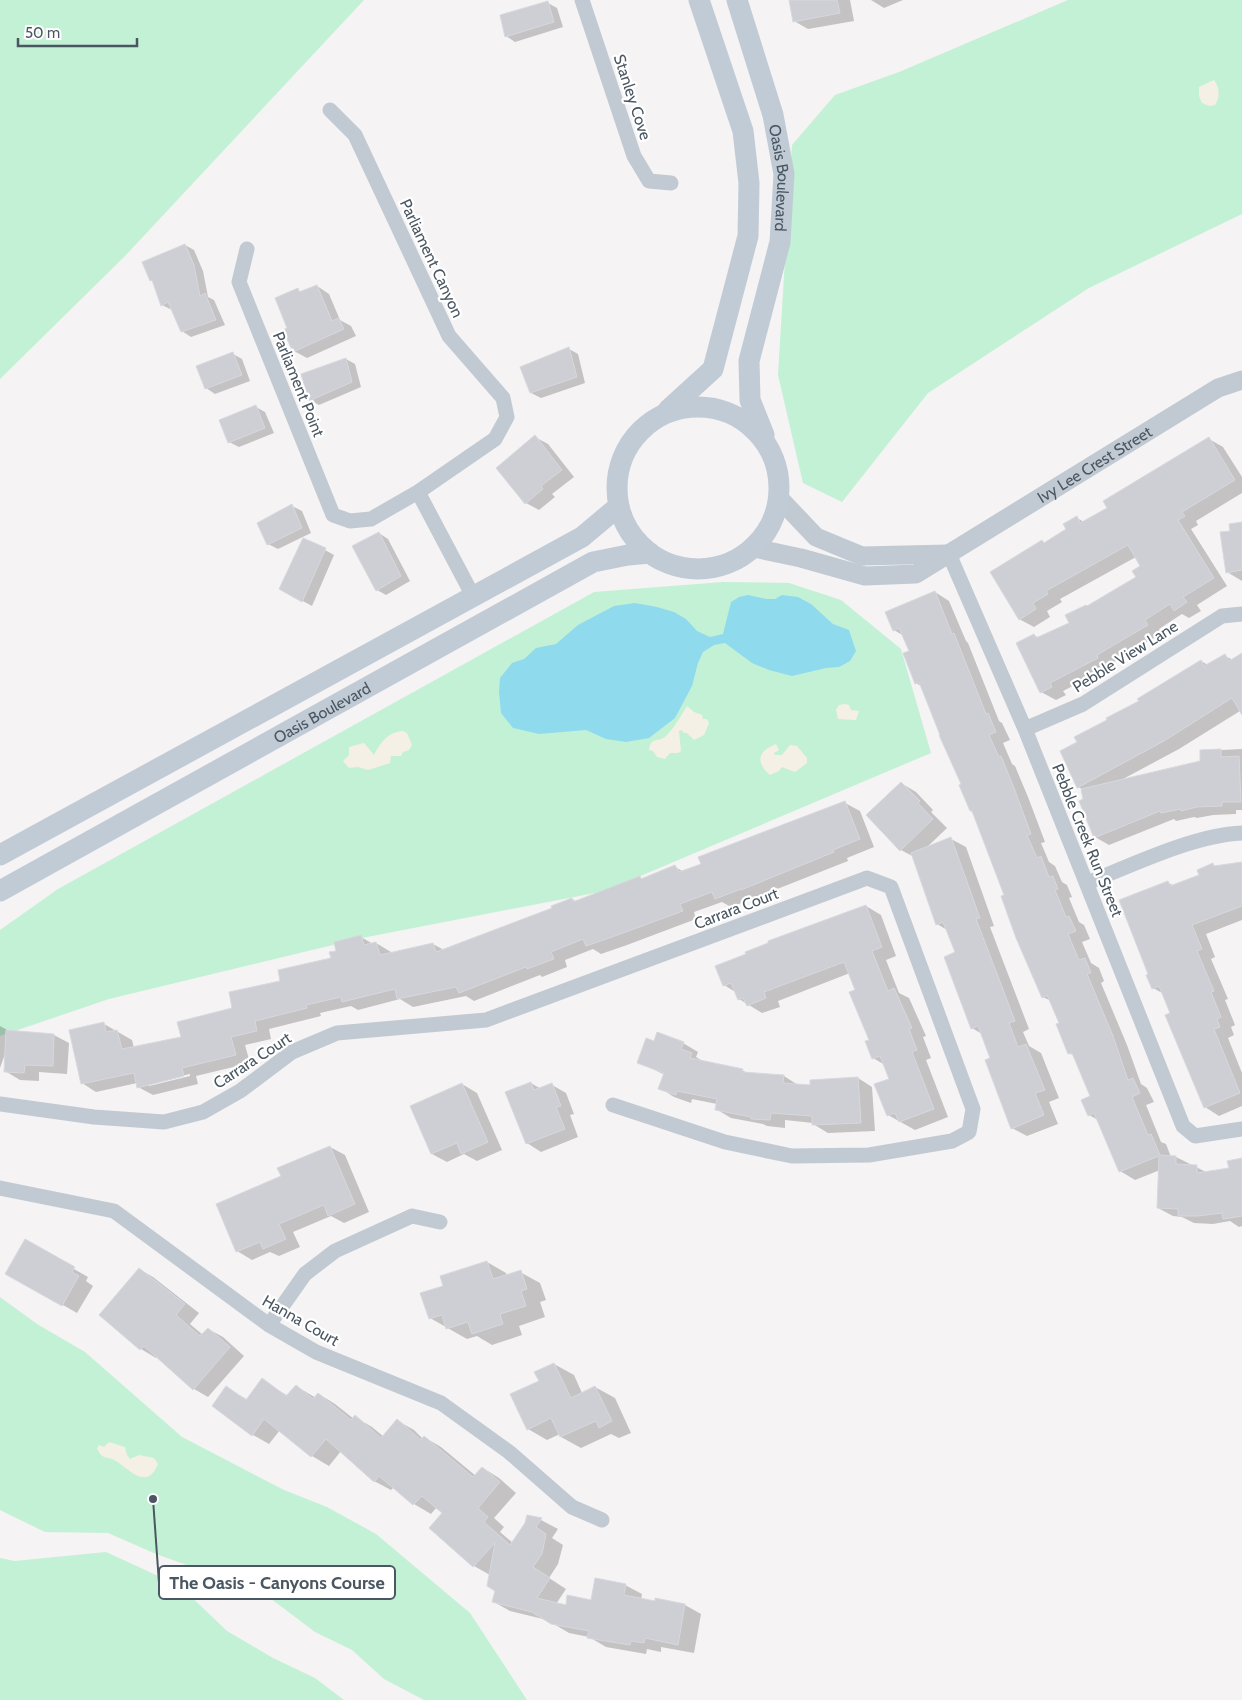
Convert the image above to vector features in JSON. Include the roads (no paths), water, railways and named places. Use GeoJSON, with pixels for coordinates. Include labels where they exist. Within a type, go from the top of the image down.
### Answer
{"type":"FeatureCollection","features":[{"type":"Feature","properties":{"kind":"main road","name":"Oasis Boulevard"},"geometry":{"type":"LineString","coordinates":[[699,0],[743,131],[749,183],[748,236],[713,370],[666,412],[643,428],[626,450],[617,477],[618,506],[625,524],[636,540],[650,553],[675,566],[703,570],[731,563],[754,548],[771,525],[779,498],[780,479],[775,460],[766,443],[750,400],[749,361],[780,242],[784,174],[774,115],[737,0]]}},
{"type":"Feature","properties":{"kind":"main road","name":"Oasis Boulevard"},"geometry":{"type":"LineString","coordinates":[[666,412],[694,406],[722,409],[747,422],[766,443]]}},
{"type":"Feature","properties":{"kind":"main road","name":"Oasis Boulevard"},"geometry":{"type":"LineString","coordinates":[[0,855],[582,537],[618,506]]}},
{"type":"Feature","properties":{"kind":"main road","name":"Oasis Boulevard"},"geometry":{"type":"LineString","coordinates":[[0,891],[593,562],[650,553]]}},
{"type":"Feature","properties":{"kind":"street","name":"Stanley Cove"},"geometry":{"type":"LineString","coordinates":[[582,0],[634,156],[649,181],[672,183]]}},
{"type":"Feature","properties":{"kind":"street","name":"Parliament Canyon"},"geometry":{"type":"LineString","coordinates":[[330,110],[355,135],[449,336],[502,398],[507,418],[495,438],[418,492]]}},
{"type":"Feature","properties":{"kind":"street","name":"Parliament Point"},"geometry":{"type":"LineString","coordinates":[[247,249],[239,282],[333,515],[350,522],[371,519],[418,492]]}},
{"type":"Feature","properties":{"kind":"street","name":"Ivy Lee Crest Street"},"geometry":{"type":"LineString","coordinates":[[754,548],[801,558],[865,576],[916,574],[1218,388],[1242,380]]}},
{"type":"Feature","properties":{"kind":"street"},"geometry":{"type":"LineString","coordinates":[[418,492],[473,596]]}},
{"type":"Feature","properties":{"kind":"street"},"geometry":{"type":"LineString","coordinates":[[779,498],[816,537],[862,556],[949,554]]}},
{"type":"Feature","properties":{"kind":"street","name":"Pebble Creek Run Street"},"geometry":{"type":"LineString","coordinates":[[949,554],[1025,729],[1183,1126],[1195,1136],[1242,1129]]}},
{"type":"Feature","properties":{"kind":"street","name":"Pebble View Lane"},"geometry":{"type":"LineString","coordinates":[[1025,729],[1083,704],[1222,616],[1242,614]]}},
{"type":"Feature","properties":{"kind":"street"},"geometry":{"type":"LineString","coordinates":[[1086,883],[1169,850],[1226,833],[1242,833]]}},
{"type":"Feature","properties":{"kind":"street","name":"Carrara Court"},"geometry":{"type":"LineString","coordinates":[[0,1104],[94,1117],[164,1122],[203,1112],[240,1091],[292,1052],[337,1033],[486,1020],[867,878],[891,887],[973,1109],[969,1132],[952,1141],[869,1155],[792,1156],[725,1142],[613,1105]]}},
{"type":"Feature","properties":{"kind":"street","name":"Hanna Court"},"geometry":{"type":"LineString","coordinates":[[0,1188],[114,1211],[269,1325],[316,1352],[441,1403],[508,1452],[572,1507],[602,1520]]}},
{"type":"Feature","properties":{"kind":"street"},"geometry":{"type":"LineString","coordinates":[[269,1325],[305,1274],[335,1251],[412,1216],[440,1222]]}},
{"type":"Feature","properties":{"kind":"water"},"geometry":{"type":"Polygon","coordinates":[[[748,595],[766,599],[775,599],[782,595],[798,597],[811,604],[833,624],[849,630],[856,651],[850,661],[839,667],[792,676],[752,663],[725,643],[714,645],[703,652],[692,686],[675,718],[649,738],[626,742],[606,739],[586,730],[539,734],[513,728],[501,713],[500,678],[512,663],[524,659],[536,648],[556,644],[578,625],[614,606],[635,603],[674,612],[686,619],[697,631],[710,637],[723,634],[731,602],[739,597],[748,595]]]}},
{"type":"Feature","properties":{"kind":"place","name":"The Oasis - Canyons Course"},"geometry":{"type":"Point","coordinates":[153,1499]}}]}
